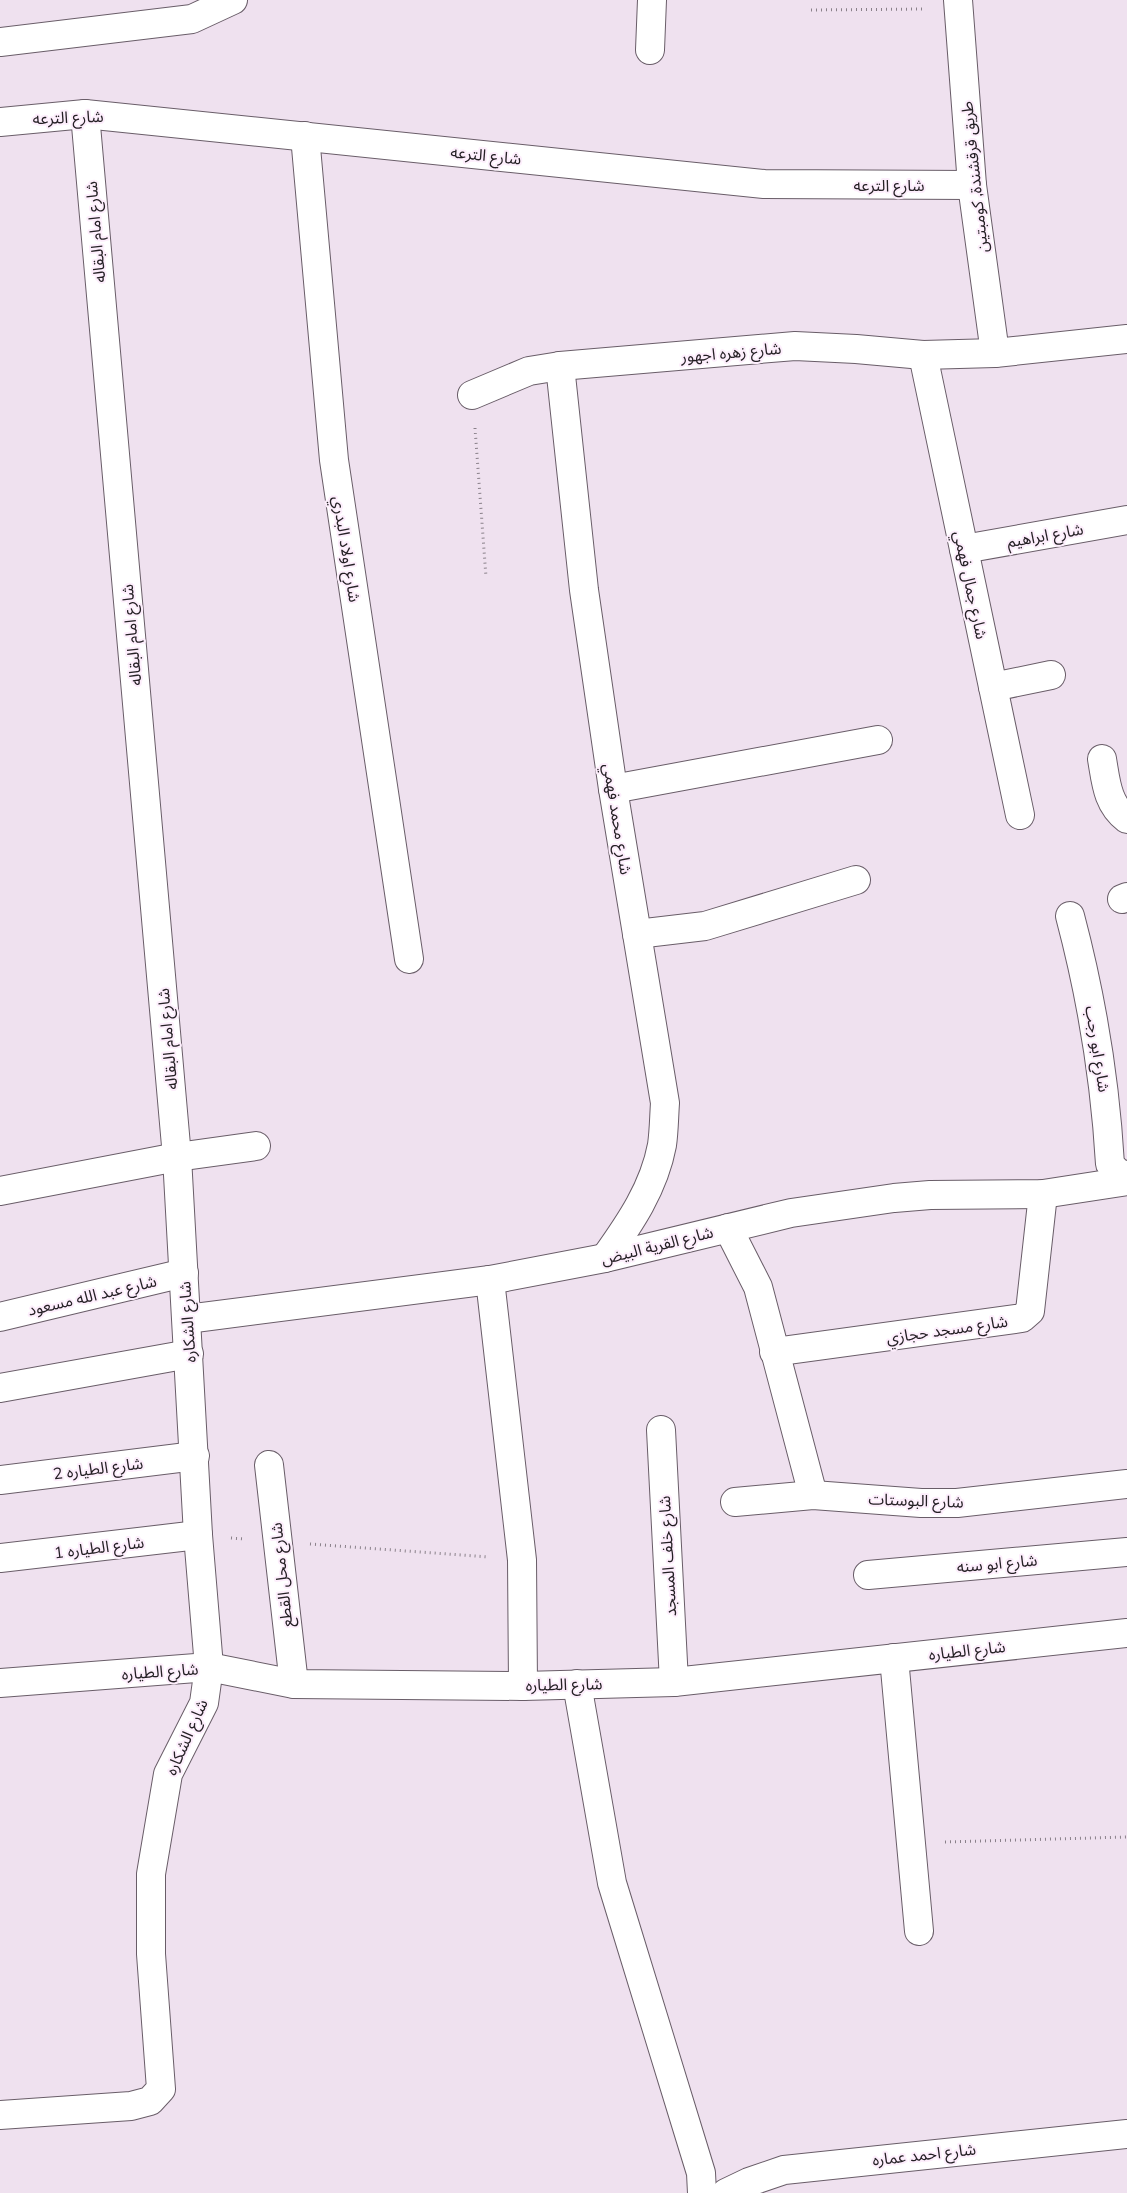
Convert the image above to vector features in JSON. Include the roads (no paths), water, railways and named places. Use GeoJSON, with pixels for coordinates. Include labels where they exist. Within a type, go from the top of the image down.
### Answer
{"type":"FeatureCollection","features":[{"type":"Feature","properties":{"kind":"street"},"geometry":{"type":"LineString","coordinates":[[0,42],[192,19],[233,0]]}},
{"type":"Feature","properties":{"kind":"street"},"geometry":{"type":"LineString","coordinates":[[650,50],[652,0]]}},
{"type":"Feature","properties":{"kind":"street","name":"طريق قرقشندة, كومبتين"},"geometry":{"type":"LineString","coordinates":[[958,4],[972,185],[996,353]]}},
{"type":"Feature","properties":{"kind":"street","name":"شارع الترعه"},"geometry":{"type":"LineString","coordinates":[[0,122],[85,114],[764,184],[972,185]]}},
{"type":"Feature","properties":{"kind":"street","name":"شارع امام البقاله"},"geometry":{"type":"LineString","coordinates":[[85,114],[177,1157]]}},
{"type":"Feature","properties":{"kind":"street","name":"شارع اولاد البدري"},"geometry":{"type":"LineString","coordinates":[[305,136],[334,460],[409,959]]}},
{"type":"Feature","properties":{"kind":"street","name":"شارع زهره اجهور"},"geometry":{"type":"LineString","coordinates":[[472,395],[529,371],[560,366],[795,346],[923,355],[996,353],[1127,339]]}},
{"type":"Feature","properties":{"kind":"street","name":"شارع جمال فهمي"},"geometry":{"type":"LineString","coordinates":[[923,355],[1020,815]]}},
{"type":"Feature","properties":{"kind":"street","name":"شارع محمد فهمي"},"geometry":{"type":"LineString","coordinates":[[560,366],[584,590],[613,789],[665,1103],[662,1146],[650,1187],[629,1225],[605,1258]]}},
{"type":"Feature","properties":{"kind":"street","name":"شارع ابراهيم"},"geometry":{"type":"LineString","coordinates":[[964,549],[1127,520]]}},
{"type":"Feature","properties":{"kind":"street"},"geometry":{"type":"LineString","coordinates":[[993,687],[1051,675]]}},
{"type":"Feature","properties":{"kind":"street"},"geometry":{"type":"LineString","coordinates":[[613,789],[878,740]]}},
{"type":"Feature","properties":{"kind":"street"},"geometry":{"type":"LineString","coordinates":[[1102,759],[1110,799],[1117,811],[1127,819]]}},
{"type":"Feature","properties":{"kind":"street"},"geometry":{"type":"LineString","coordinates":[[637,934],[705,926],[856,880]]}},
{"type":"Feature","properties":{"kind":"street","name":"شارع ابو رجب"},"geometry":{"type":"LineString","coordinates":[[1070,916],[1086,974],[1097,1034],[1106,1098],[1110,1164],[1117,1172],[1127,1176]]}},
{"type":"Feature","properties":{"kind":"street"},"geometry":{"type":"LineString","coordinates":[[0,1191],[177,1157],[256,1146]]}},
{"type":"Feature","properties":{"kind":"street","name":"شارع الشكاره"},"geometry":{"type":"LineString","coordinates":[[0,2115],[131,2106],[150,2101],[161,2090],[151,1954],[151,1874],[168,1774],[204,1703],[208,1667],[198,1535],[177,1157]]}},
{"type":"Feature","properties":{"kind":"street","name":"شارع القرية البيض"},"geometry":{"type":"LineString","coordinates":[[187,1319],[490,1280],[605,1258],[791,1213],[930,1194],[1043,1194],[1127,1181]]}},
{"type":"Feature","properties":{"kind":"street","name":"شارع مسجد حجازي"},"geometry":{"type":"LineString","coordinates":[[774,1352],[1022,1318],[1030,1311],[1043,1194]]}},
{"type":"Feature","properties":{"kind":"street"},"geometry":{"type":"LineString","coordinates":[[728,1228],[758,1287],[813,1495]]}},
{"type":"Feature","properties":{"kind":"street","name":"شارع عبد الله مسعود"},"geometry":{"type":"LineString","coordinates":[[0,1317],[184,1273]]}},
{"type":"Feature","properties":{"kind":"street"},"geometry":{"type":"LineString","coordinates":[[490,1280],[522,1560],[523,1686]]}},
{"type":"Feature","properties":{"kind":"street"},"geometry":{"type":"LineString","coordinates":[[0,1388],[189,1354]]}},
{"type":"Feature","properties":{"kind":"street","name":"شارع خلف المسجد"},"geometry":{"type":"LineString","coordinates":[[661,1430],[674,1682]]}},
{"type":"Feature","properties":{"kind":"street","name":"شارع الطياره 2"},"geometry":{"type":"LineString","coordinates":[[0,1480],[195,1456]]}},
{"type":"Feature","properties":{"kind":"street","name":"شارع محل القطع"},"geometry":{"type":"LineString","coordinates":[[269,1465],[294,1684]]}},
{"type":"Feature","properties":{"kind":"street","name":"شارع البوستات"},"geometry":{"type":"LineString","coordinates":[[735,1502],[813,1495],[921,1503],[957,1503],[1127,1484]]}},
{"type":"Feature","properties":{"kind":"street","name":"شارع الطياره 1"},"geometry":{"type":"LineString","coordinates":[[0,1558],[198,1535]]}},
{"type":"Feature","properties":{"kind":"street","name":"شارع ابو سنه"},"geometry":{"type":"LineString","coordinates":[[868,1575],[1127,1552]]}},
{"type":"Feature","properties":{"kind":"street","name":"شارع الطياره"},"geometry":{"type":"LineString","coordinates":[[0,1683],[208,1667],[294,1684],[523,1686],[674,1682],[1127,1634]]}},
{"type":"Feature","properties":{"kind":"street"},"geometry":{"type":"LineString","coordinates":[[894,1658],[919,1931]]}},
{"type":"Feature","properties":{"kind":"street"},"geometry":{"type":"LineString","coordinates":[[576,1684],[612,1883],[701,2173],[702,2193]]}},
{"type":"Feature","properties":{"kind":"street","name":"شارع احمد عماره"},"geometry":{"type":"LineString","coordinates":[[726,2193],[749,2182],[784,2170],[1127,2134]]}}]}
